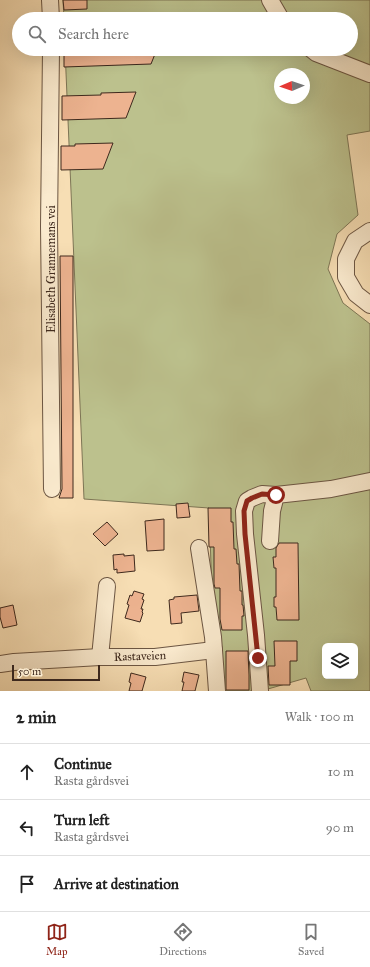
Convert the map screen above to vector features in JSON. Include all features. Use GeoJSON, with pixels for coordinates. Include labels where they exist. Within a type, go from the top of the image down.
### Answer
{"type":"FeatureCollection","features":[{"type":"Feature","properties":{"kind":"street"},"geometry":{"type":"LineString","coordinates":[[50,0],[51,12]]}},
{"type":"Feature","properties":{"kind":"street"},"geometry":{"type":"LineString","coordinates":[[270,0],[277,12]]}},
{"type":"Feature","properties":{"kind":"street","name":"Elisabeth Grannemans vei"},"geometry":{"type":"LineString","coordinates":[[52,56],[49,239],[52,489]]}},
{"type":"Feature","properties":{"kind":"street"},"geometry":{"type":"LineString","coordinates":[[324,56],[370,74]]}},
{"type":"Feature","properties":{"kind":"street"},"geometry":{"type":"LineString","coordinates":[[370,231],[355,241],[346,259],[346,277],[356,294],[370,305]]}},
{"type":"Feature","properties":{"kind":"street"},"geometry":{"type":"LineString","coordinates":[[260,691],[256,628],[245,534],[244,511],[247,501],[262,494],[276,495],[331,489],[370,480]]}},
{"type":"Feature","properties":{"kind":"street"},"geometry":{"type":"LineString","coordinates":[[270,541],[272,511],[276,495]]}},
{"type":"Feature","properties":{"kind":"street"},"geometry":{"type":"LineString","coordinates":[[199,548],[214,650],[216,691]]}},
{"type":"Feature","properties":{"kind":"street"},"geometry":{"type":"LineString","coordinates":[[100,657],[107,586]]}},
{"type":"Feature","properties":{"kind":"street","name":"Rastaveien"},"geometry":{"type":"LineString","coordinates":[[0,664],[100,657],[155,657],[214,650]]}},
{"type":"Feature","properties":{"kind":"green space"},"geometry":{"type":"Polygon","coordinates":[[[63,0],[370,0],[370,131],[347,135],[358,215],[337,234],[328,269],[343,303],[370,324],[370,691],[311,691],[306,678],[261,691],[220,691],[214,650],[209,508],[84,499],[65,56],[358,56],[358,12],[64,12],[63,0]]]}},
{"type":"Feature","properties":{"kind":"building"},"geometry":{"type":"Polygon","coordinates":[[[63,0],[87,0],[87,9],[64,10],[63,0]]]}},
{"type":"Feature","properties":{"kind":"building"},"geometry":{"type":"Polygon","coordinates":[[[64,56],[154,56],[151,64],[64,67],[64,56]]]}},
{"type":"Feature","properties":{"kind":"building"},"geometry":{"type":"Polygon","coordinates":[[[136,92],[126,118],[62,120],[62,96],[136,92]]]}},
{"type":"Feature","properties":{"kind":"building"},"geometry":{"type":"Polygon","coordinates":[[[113,143],[103,169],[61,170],[61,146],[113,143]]]}},
{"type":"Feature","properties":{"kind":"building"},"geometry":{"type":"Polygon","coordinates":[[[60,256],[73,256],[73,498],[59,498],[62,489],[60,256]]]}},
{"type":"Feature","properties":{"kind":"building"},"geometry":{"type":"Polygon","coordinates":[[[188,503],[190,517],[177,518],[176,504],[188,503]]]}},
{"type":"Feature","properties":{"kind":"building"},"geometry":{"type":"Polygon","coordinates":[[[208,508],[231,508],[234,549],[236,549],[237,564],[239,564],[240,591],[242,591],[244,616],[242,616],[242,630],[222,630],[220,619],[220,588],[215,588],[214,584],[214,547],[209,547],[208,508]]]}},
{"type":"Feature","properties":{"kind":"building"},"geometry":{"type":"Polygon","coordinates":[[[164,519],[164,550],[147,551],[145,521],[164,519]]]}},
{"type":"Feature","properties":{"kind":"building"},"geometry":{"type":"Polygon","coordinates":[[[107,522],[118,534],[105,546],[93,534],[107,522]]]}},
{"type":"Feature","properties":{"kind":"building"},"geometry":{"type":"Polygon","coordinates":[[[279,543],[298,543],[299,620],[277,620],[276,607],[274,607],[274,597],[276,597],[276,568],[274,568],[273,557],[276,557],[276,548],[279,543]]]}},
{"type":"Feature","properties":{"kind":"building"},"geometry":{"type":"Polygon","coordinates":[[[124,554],[124,556],[134,555],[135,571],[117,573],[117,569],[114,570],[113,555],[124,554]]]}},
{"type":"Feature","properties":{"kind":"building"},"geometry":{"type":"Polygon","coordinates":[[[134,591],[144,594],[141,609],[143,609],[143,613],[140,622],[125,618],[130,595],[132,596],[134,591]]]}},
{"type":"Feature","properties":{"kind":"building"},"geometry":{"type":"Polygon","coordinates":[[[197,595],[199,611],[181,613],[182,623],[171,624],[169,600],[174,599],[174,597],[197,595]]]}},
{"type":"Feature","properties":{"kind":"building"},"geometry":{"type":"Polygon","coordinates":[[[13,605],[17,625],[3,628],[0,617],[0,608],[13,605]]]}},
{"type":"Feature","properties":{"kind":"building"},"geometry":{"type":"Polygon","coordinates":[[[274,641],[297,641],[297,661],[290,661],[290,685],[269,685],[268,666],[275,666],[274,641]]]}},
{"type":"Feature","properties":{"kind":"building"},"geometry":{"type":"Polygon","coordinates":[[[226,651],[248,651],[249,690],[226,690],[226,651]]]}},
{"type":"Feature","properties":{"kind":"building"},"geometry":{"type":"Polygon","coordinates":[[[184,672],[199,675],[195,691],[182,691],[184,672]]]}},
{"type":"Feature","properties":{"kind":"building"},"geometry":{"type":"Polygon","coordinates":[[[131,673],[146,677],[142,691],[129,691],[131,673]]]}},
{"type":"Feature","properties":{"kind":"route"},"geometry":{"type":"LineString","coordinates":[[258,658],[244,511],[247,501],[252,498],[262,494],[276,495]]}}]}
